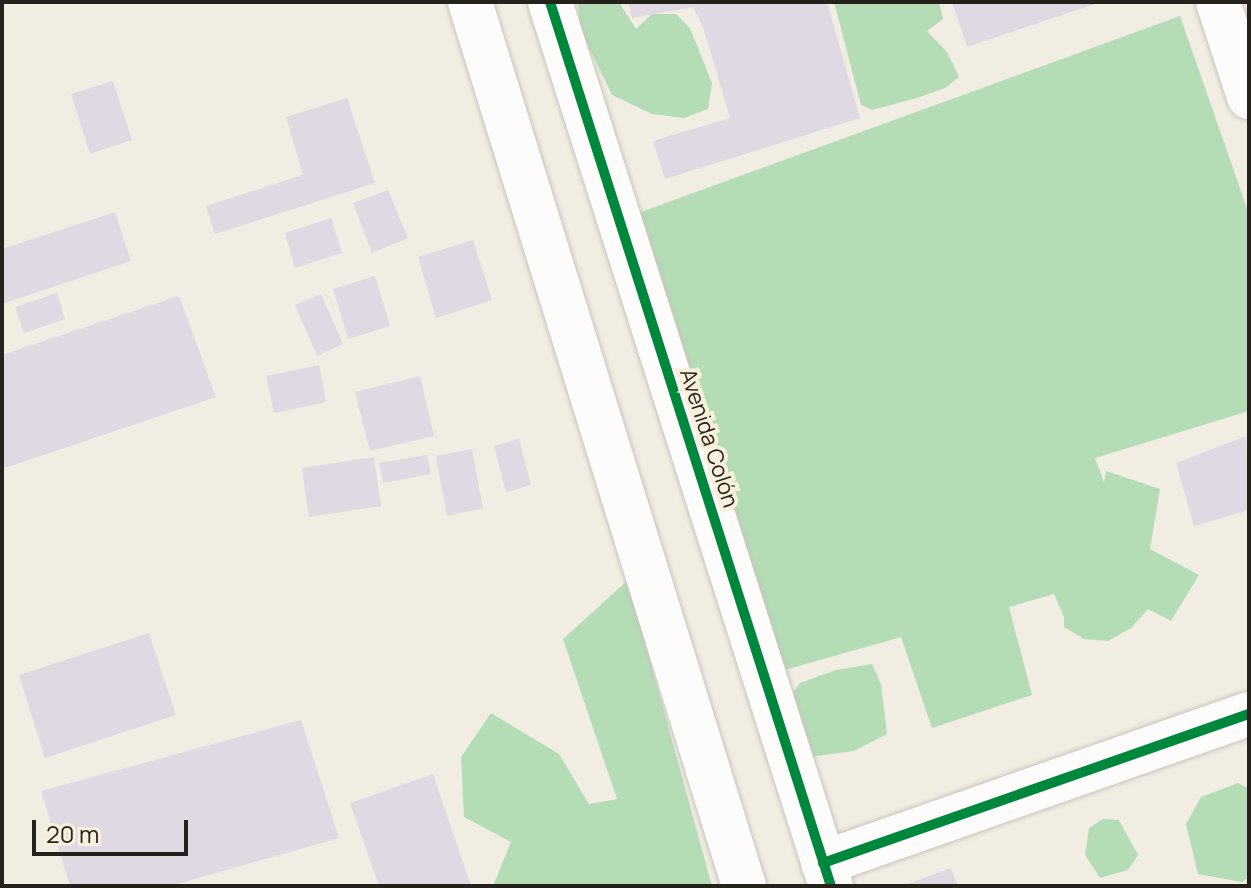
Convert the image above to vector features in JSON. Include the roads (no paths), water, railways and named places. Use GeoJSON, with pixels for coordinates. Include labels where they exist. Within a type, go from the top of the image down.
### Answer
{"type":"FeatureCollection","features":[{"type":"Feature","properties":{"kind":"street"},"geometry":{"type":"LineString","coordinates":[[470,2],[744,886]]}},
{"type":"Feature","properties":{"kind":"street","name":"Avenida Colón"},"geometry":{"type":"LineString","coordinates":[[550,2],[827,874]]}},
{"type":"Feature","properties":{"kind":"street"},"geometry":{"type":"LineString","coordinates":[[1218,2],[1249,97]]}},
{"type":"Feature","properties":{"kind":"street"},"geometry":{"type":"LineString","coordinates":[[827,874],[1249,714]]}}]}
